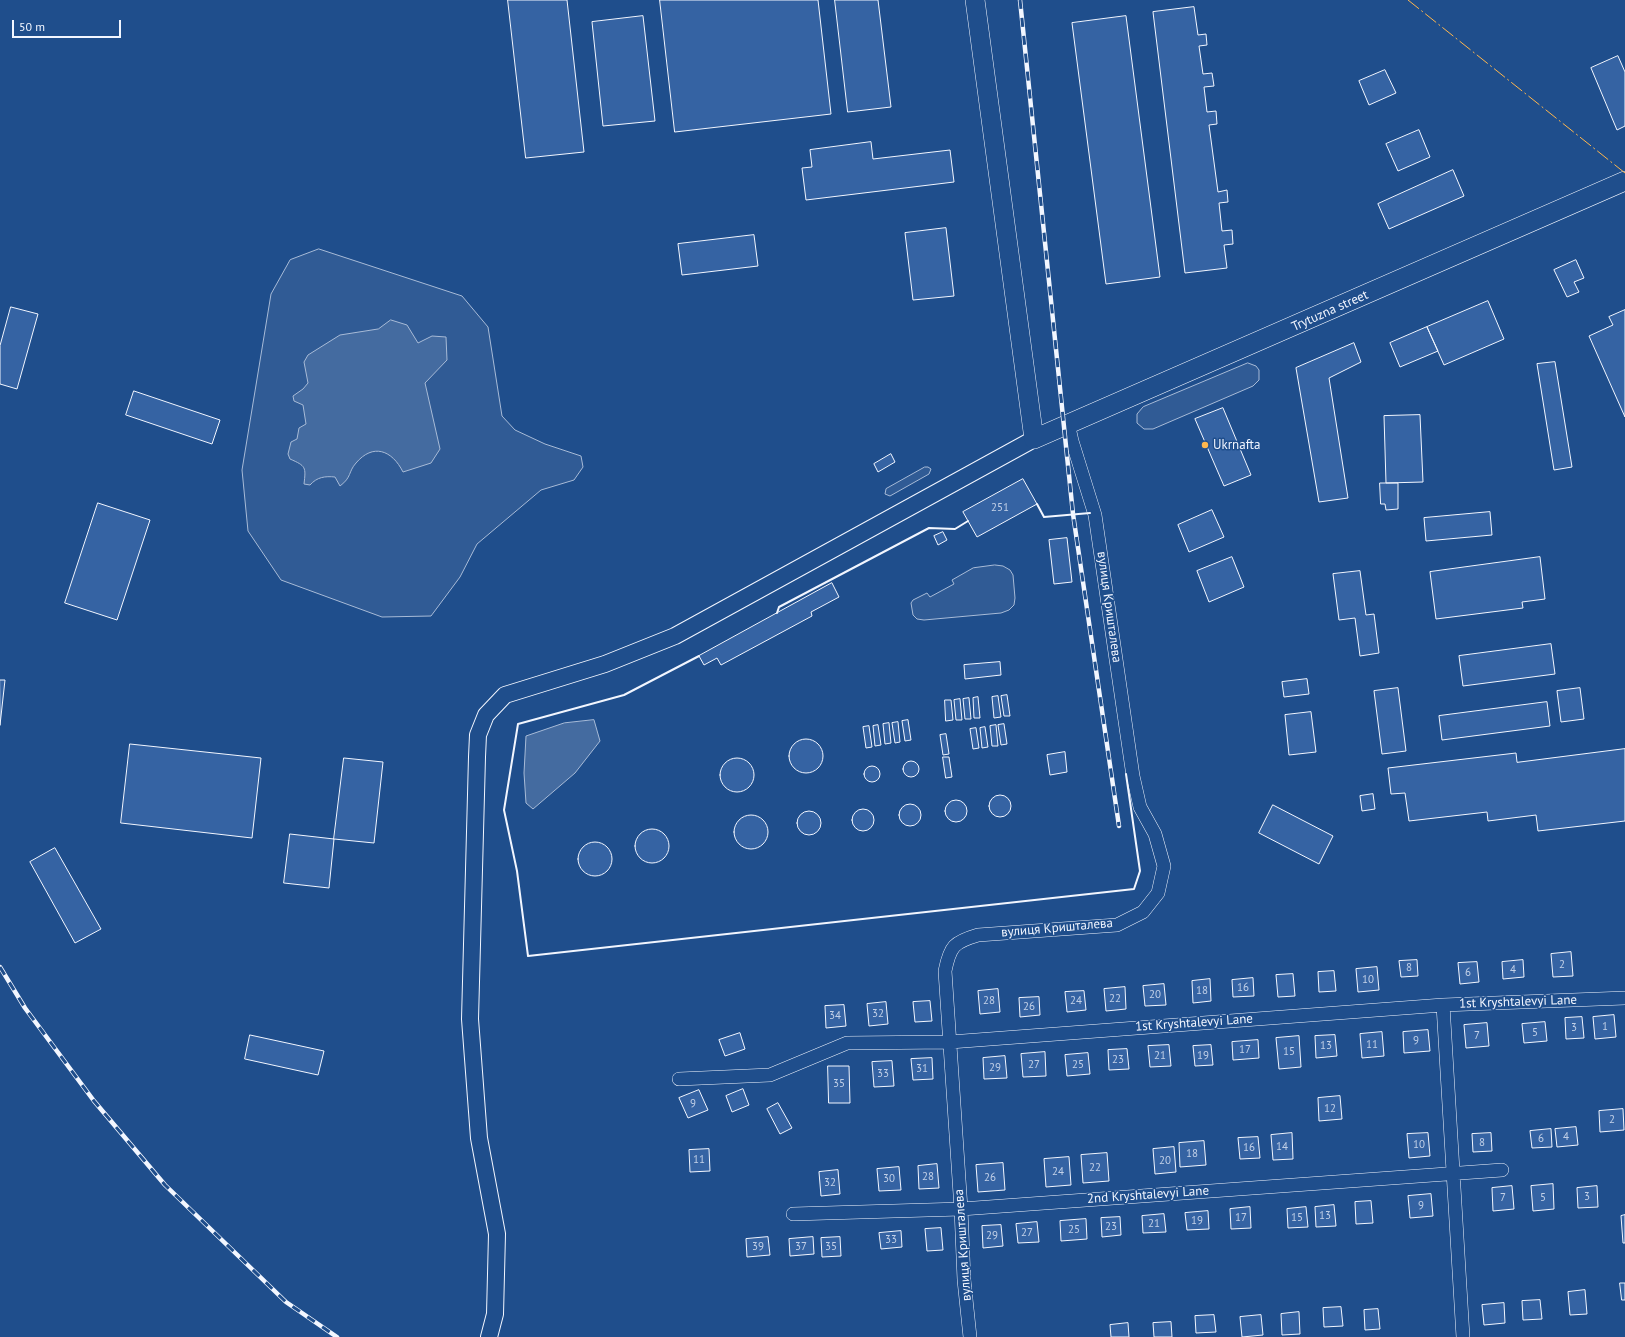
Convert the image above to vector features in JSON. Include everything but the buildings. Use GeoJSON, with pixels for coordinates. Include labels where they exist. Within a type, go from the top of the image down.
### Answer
{"type":"FeatureCollection","features":[{"type":"Feature","properties":{"kind":"main road"},"geometry":{"type":"LineString","coordinates":[[975,0],[1034,439]]}},
{"type":"Feature","properties":{"kind":"main road","name":"Trytuzna street"},"geometry":{"type":"LineString","coordinates":[[1034,439],[1625,181]]}},
{"type":"Feature","properties":{"kind":"street","name":"вулиця Кришталева"},"geometry":{"type":"LineString","coordinates":[[970,1337],[964,1280],[961,1209],[945,971],[948,955],[960,940],[978,935],[1117,925],[1143,912],[1158,893],[1164,866],[1155,834],[1140,807],[1133,776],[1095,515],[1072,441],[1068,423]]}},
{"type":"Feature","properties":{"kind":"street"},"geometry":{"type":"LineString","coordinates":[[489,1337],[495,1314],[497,1234],[479,1138],[470,1019],[478,735],[486,715],[505,695],[604,664],[675,636],[1034,439]]}},
{"type":"Feature","properties":{"kind":"street","name":"1st Kryshtalevyi Lane"},"geometry":{"type":"LineString","coordinates":[[679,1078],[770,1075],[847,1043],[950,1042],[1443,1004],[1625,998]]}},
{"type":"Feature","properties":{"kind":"street"},"geometry":{"type":"LineString","coordinates":[[1443,1004],[1463,1337]]}},
{"type":"Feature","properties":{"kind":"street","name":"2nd Kryshtalevyi Lane"},"geometry":{"type":"LineString","coordinates":[[793,1214],[961,1209],[1453,1172],[1502,1170]]}},
{"type":"Feature","properties":{"kind":"shaded area"},"geometry":{"type":"Polygon","coordinates":[[[319,249],[462,296],[488,327],[502,416],[515,430],[545,444],[581,456],[583,467],[574,480],[541,490],[477,544],[460,577],[431,616],[382,617],[281,580],[248,531],[242,470],[271,294],[290,260],[319,249]]]}},
{"type":"Feature","properties":{"kind":"shaded area"},"geometry":{"type":"Polygon","coordinates":[[[391,320],[407,325],[418,343],[432,336],[446,337],[447,360],[425,383],[440,449],[431,463],[403,472],[399,464],[388,454],[375,451],[362,457],[356,463],[344,483],[340,486],[335,477],[318,479],[310,485],[304,484],[304,468],[299,463],[290,459],[288,454],[291,442],[297,439],[299,428],[306,424],[303,405],[294,401],[293,396],[303,389],[308,383],[304,362],[308,355],[340,335],[378,329],[391,320]]]}},
{"type":"Feature","properties":{"kind":"shaded area"},"geometry":{"type":"Polygon","coordinates":[[[1248,363],[1256,366],[1259,370],[1259,380],[1253,386],[1153,429],[1144,429],[1137,423],[1137,414],[1143,407],[1248,363]]]}},
{"type":"Feature","properties":{"kind":"shaded area"},"geometry":{"type":"Polygon","coordinates":[[[925,467],[931,469],[929,474],[890,496],[885,494],[886,489],[925,467]]]}},
{"type":"Feature","properties":{"kind":"shaded area"},"geometry":{"type":"Polygon","coordinates":[[[995,565],[1003,566],[1010,570],[1013,575],[1015,598],[1014,605],[1009,610],[1001,613],[924,620],[917,619],[913,615],[911,603],[913,600],[927,593],[930,597],[954,584],[952,580],[973,568],[995,565]]]}},
{"type":"Feature","properties":{"kind":"shaded area"},"geometry":{"type":"Polygon","coordinates":[[[594,720],[600,741],[575,773],[533,809],[526,803],[524,773],[526,736],[564,723],[594,720]]]}},
{"type":"Feature","properties":{"kind":"railway"},"geometry":{"type":"LineString","coordinates":[[1020,0],[1073,514],[1119,826]]}},
{"type":"Feature","properties":{"kind":"railway"},"geometry":{"type":"LineString","coordinates":[[0,967],[25,1008],[94,1101],[165,1185],[286,1302],[337,1337]]}},
{"type":"Feature","properties":{"kind":"wall"},"geometry":{"type":"LineString","coordinates":[[1037,504],[1044,517],[1090,513]]}},
{"type":"Feature","properties":{"kind":"wall"},"geometry":{"type":"LineString","coordinates":[[777,613],[779,607],[929,528],[955,529],[968,521]]}},
{"type":"Feature","properties":{"kind":"wall"},"geometry":{"type":"LineString","coordinates":[[699,656],[624,695],[518,724],[504,810],[517,871],[528,956],[1134,889],[1140,871],[1126,774]]}},
{"type":"Feature","properties":{"kind":"power"},"geometry":{"type":"LineString","coordinates":[[1408,0],[1625,173]]}},
{"type":"Feature","properties":{"kind":"place","name":"Ukrnafta"},"geometry":{"type":"Point","coordinates":[1205,445]}}]}
